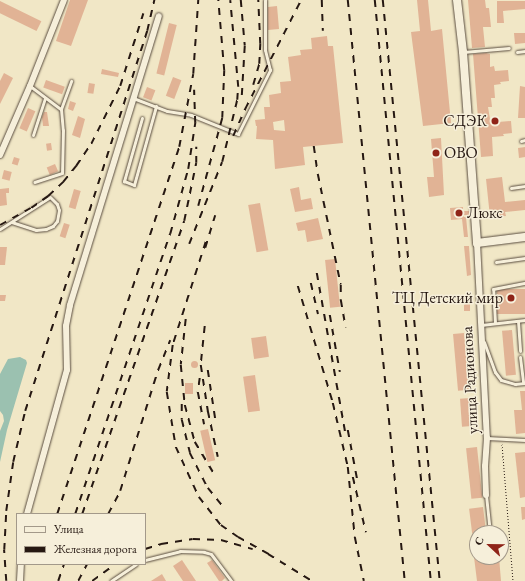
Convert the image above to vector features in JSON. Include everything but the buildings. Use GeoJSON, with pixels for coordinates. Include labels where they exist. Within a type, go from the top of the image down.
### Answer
{"type":"FeatureCollection","features":[{"type":"Feature","properties":{"kind":"street"},"geometry":{"type":"LineString","coordinates":[[0,155],[30,86],[64,0]]}},
{"type":"Feature","properties":{"kind":"street","name":"улица Радионова"},"geometry":{"type":"LineString","coordinates":[[457,0],[463,52],[478,243],[487,438],[486,495]]}},
{"type":"Feature","properties":{"kind":"street"},"geometry":{"type":"LineString","coordinates":[[27,513],[67,370],[66,326],[70,305],[159,16]]}},
{"type":"Feature","properties":{"kind":"street"},"geometry":{"type":"LineString","coordinates":[[478,243],[525,237]]}},
{"type":"Feature","properties":{"kind":"street"},"geometry":{"type":"LineString","coordinates":[[20,581],[21,565]]}},
{"type":"Feature","properties":{"kind":"lane"},"geometry":{"type":"LineString","coordinates":[[133,98],[167,111],[191,115],[238,134],[270,70],[265,50],[265,0]]}},
{"type":"Feature","properties":{"kind":"lane"},"geometry":{"type":"LineString","coordinates":[[463,52],[509,48]]}},
{"type":"Feature","properties":{"kind":"lane"},"geometry":{"type":"LineString","coordinates":[[517,52],[525,51]]}},
{"type":"Feature","properties":{"kind":"lane"},"geometry":{"type":"LineString","coordinates":[[34,182],[62,173],[61,109],[72,81]]}},
{"type":"Feature","properties":{"kind":"lane"},"geometry":{"type":"LineString","coordinates":[[30,86],[61,109]]}},
{"type":"Feature","properties":{"kind":"lane"},"geometry":{"type":"LineString","coordinates":[[33,135],[45,98]]}},
{"type":"Feature","properties":{"kind":"lane"},"geometry":{"type":"LineString","coordinates":[[142,118],[124,182],[134,185],[156,106]]}},
{"type":"Feature","properties":{"kind":"lane"},"geometry":{"type":"LineString","coordinates":[[512,188],[525,186]]}},
{"type":"Feature","properties":{"kind":"lane"},"geometry":{"type":"LineString","coordinates":[[0,229],[50,197],[59,210],[57,222],[53,226],[46,229],[36,230],[12,222]]}},
{"type":"Feature","properties":{"kind":"lane"},"geometry":{"type":"LineString","coordinates":[[496,262],[525,258]]}},
{"type":"Feature","properties":{"kind":"lane"},"geometry":{"type":"LineString","coordinates":[[495,323],[493,289],[525,283]]}},
{"type":"Feature","properties":{"kind":"lane"},"geometry":{"type":"LineString","coordinates":[[481,325],[525,320]]}},
{"type":"Feature","properties":{"kind":"lane"},"geometry":{"type":"LineString","coordinates":[[518,321],[520,351]]}},
{"type":"Feature","properties":{"kind":"lane"},"geometry":{"type":"LineString","coordinates":[[482,334],[495,372],[501,380],[516,384],[524,383],[520,357]]}},
{"type":"Feature","properties":{"kind":"lane"},"geometry":{"type":"LineString","coordinates":[[487,438],[502,440],[525,440]]}},
{"type":"Feature","properties":{"kind":"lane"},"geometry":{"type":"LineString","coordinates":[[486,495],[489,525]]}},
{"type":"Feature","properties":{"kind":"lane"},"geometry":{"type":"LineString","coordinates":[[146,560],[180,551],[204,552],[211,554],[231,581]]}},
{"type":"Feature","properties":{"kind":"lane"},"geometry":{"type":"LineString","coordinates":[[111,581],[135,565]]}},
{"type":"Feature","properties":{"kind":"path"},"geometry":{"type":"LineString","coordinates":[[502,440],[512,581]]}},
{"type":"Feature","properties":{"kind":"shaded area"},"geometry":{"type":"Polygon","coordinates":[[[20,357],[26,360],[27,363],[7,430],[0,462],[0,431],[4,421],[3,415],[0,411],[0,374],[8,359],[20,357]]]}},
{"type":"Feature","properties":{"kind":"railway"},"geometry":{"type":"LineString","coordinates":[[6,581],[4,550],[6,511],[13,462],[25,411],[147,31],[154,0]]}},
{"type":"Feature","properties":{"kind":"railway"},"geometry":{"type":"LineString","coordinates":[[57,513],[179,147],[193,74],[198,0]]}},
{"type":"Feature","properties":{"kind":"railway"},"geometry":{"type":"LineString","coordinates":[[198,206],[222,118],[224,71],[218,0]]}},
{"type":"Feature","properties":{"kind":"railway"},"geometry":{"type":"LineString","coordinates":[[189,244],[222,162],[237,100],[238,87],[230,0]]}},
{"type":"Feature","properties":{"kind":"railway"},"geometry":{"type":"LineString","coordinates":[[241,0],[245,46],[242,96]]}},
{"type":"Feature","properties":{"kind":"railway"},"geometry":{"type":"LineString","coordinates":[[253,85],[259,64],[260,44],[258,0]]}},
{"type":"Feature","properties":{"kind":"railway"},"geometry":{"type":"LineString","coordinates":[[233,136],[245,109],[301,0]]}},
{"type":"Feature","properties":{"kind":"railway"},"geometry":{"type":"LineString","coordinates":[[322,0],[323,31]]}},
{"type":"Feature","properties":{"kind":"railway"},"geometry":{"type":"LineString","coordinates":[[348,0],[405,581]]}},
{"type":"Feature","properties":{"kind":"railway"},"geometry":{"type":"LineString","coordinates":[[375,0],[431,581]]}},
{"type":"Feature","properties":{"kind":"railway"},"geometry":{"type":"LineString","coordinates":[[383,0],[440,581]]}},
{"type":"Feature","properties":{"kind":"railway"},"geometry":{"type":"LineString","coordinates":[[0,225],[31,208],[48,196],[63,182],[91,144],[120,86],[143,14]]}},
{"type":"Feature","properties":{"kind":"railway"},"geometry":{"type":"LineString","coordinates":[[75,513],[170,234],[188,169],[195,123],[194,90]]}},
{"type":"Feature","properties":{"kind":"railway"},"geometry":{"type":"LineString","coordinates":[[314,146],[318,174],[341,285],[341,300],[346,328]]}},
{"type":"Feature","properties":{"kind":"railway"},"geometry":{"type":"LineString","coordinates":[[82,513],[184,221],[196,163],[196,147]]}},
{"type":"Feature","properties":{"kind":"railway"},"geometry":{"type":"LineString","coordinates":[[205,248],[215,215]]}},
{"type":"Feature","properties":{"kind":"railway"},"geometry":{"type":"LineString","coordinates":[[206,242],[173,345],[167,392],[176,447],[199,497],[221,525],[238,537],[272,556]]}},
{"type":"Feature","properties":{"kind":"railway"},"geometry":{"type":"LineString","coordinates":[[317,273],[346,436]]}},
{"type":"Feature","properties":{"kind":"railway"},"geometry":{"type":"LineString","coordinates":[[311,283],[318,314]]}},
{"type":"Feature","properties":{"kind":"railway"},"geometry":{"type":"LineString","coordinates":[[298,286],[333,403],[348,467],[355,537],[364,581]]}},
{"type":"Feature","properties":{"kind":"railway"},"geometry":{"type":"LineString","coordinates":[[330,315],[340,372]]}},
{"type":"Feature","properties":{"kind":"railway"},"geometry":{"type":"LineString","coordinates":[[186,319],[181,365],[185,405],[195,442],[213,472]]}},
{"type":"Feature","properties":{"kind":"railway"},"geometry":{"type":"LineString","coordinates":[[205,326],[201,365],[208,411],[218,457]]}},
{"type":"Feature","properties":{"kind":"railway"},"geometry":{"type":"LineString","coordinates":[[109,513],[120,491],[158,370],[170,340]]}},
{"type":"Feature","properties":{"kind":"railway"},"geometry":{"type":"LineString","coordinates":[[208,370],[216,423]]}},
{"type":"Feature","properties":{"kind":"railway"},"geometry":{"type":"LineString","coordinates":[[200,378],[198,392],[204,424]]}},
{"type":"Feature","properties":{"kind":"railway"},"geometry":{"type":"LineString","coordinates":[[182,404],[182,420],[190,453],[208,488],[225,509]]}},
{"type":"Feature","properties":{"kind":"railway"},"geometry":{"type":"LineString","coordinates":[[348,430],[358,483]]}},
{"type":"Feature","properties":{"kind":"railway"},"geometry":{"type":"LineString","coordinates":[[353,477],[366,532]]}},
{"type":"Feature","properties":{"kind":"railway"},"geometry":{"type":"LineString","coordinates":[[146,549],[161,544],[193,539],[221,540],[253,549]]}},
{"type":"Feature","properties":{"kind":"railway"},"geometry":{"type":"LineString","coordinates":[[268,554],[312,581]]}},
{"type":"Feature","properties":{"kind":"railway"},"geometry":{"type":"LineString","coordinates":[[58,581],[64,565]]}},
{"type":"Feature","properties":{"kind":"railway"},"geometry":{"type":"LineString","coordinates":[[78,581],[86,565]]}},
{"type":"Feature","properties":{"kind":"railway"},"geometry":{"type":"LineString","coordinates":[[92,581],[114,565]]}},
{"type":"Feature","properties":{"kind":"place","name":"СДЭК"},"geometry":{"type":"Point","coordinates":[495,121]}},
{"type":"Feature","properties":{"kind":"place","name":"OBO"},"geometry":{"type":"Point","coordinates":[436,153]}},
{"type":"Feature","properties":{"kind":"place","name":"Люкс"},"geometry":{"type":"Point","coordinates":[459,213]}},
{"type":"Feature","properties":{"kind":"place","name":"ТЦ Детский мир"},"geometry":{"type":"Point","coordinates":[511,298]}}]}
